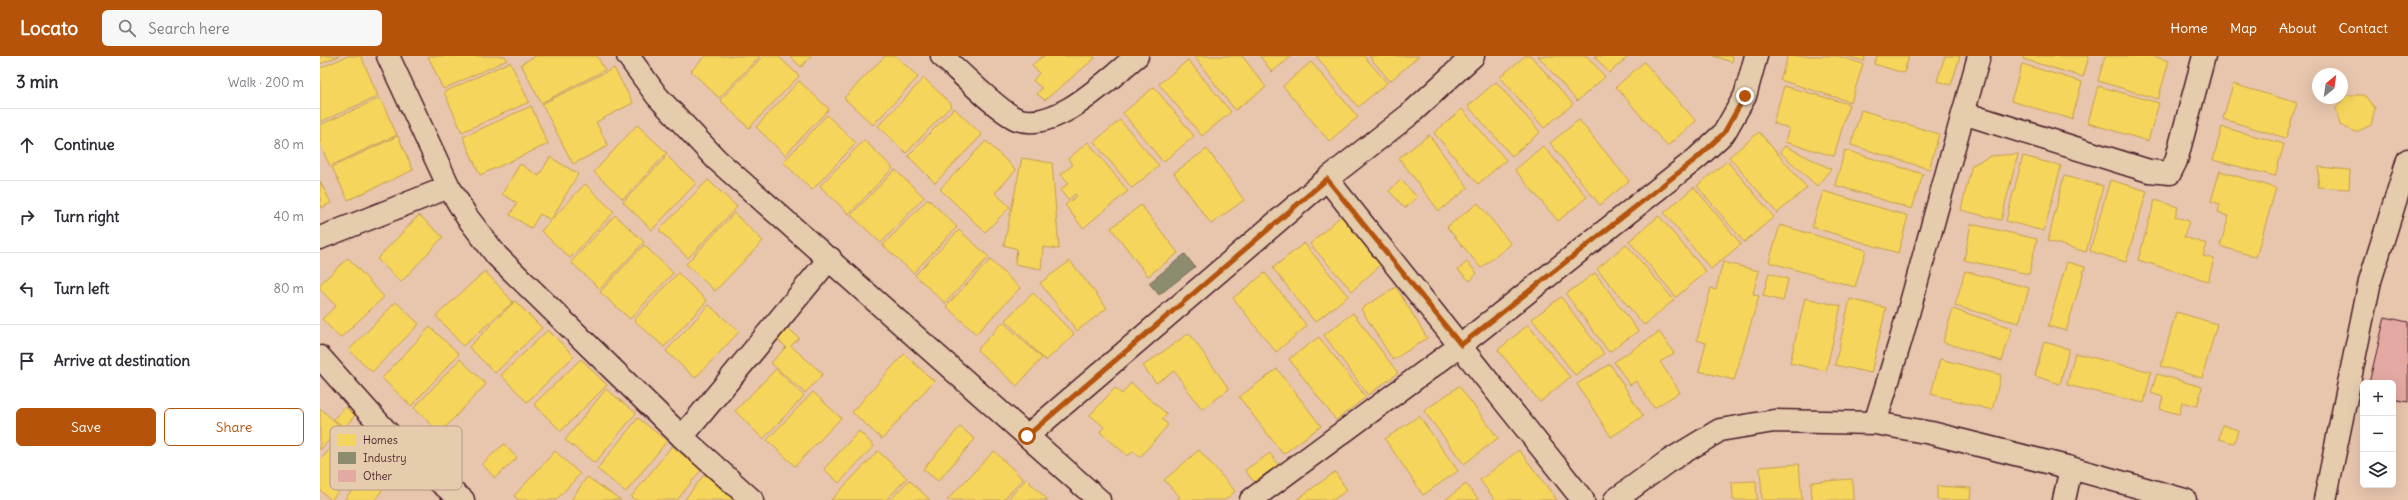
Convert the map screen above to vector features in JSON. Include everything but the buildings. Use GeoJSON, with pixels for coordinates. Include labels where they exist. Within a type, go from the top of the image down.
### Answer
{"type":"FeatureCollection","features":[{"type":"Feature","properties":{"kind":"street"},"geometry":{"type":"LineString","coordinates":[[388,56],[449,187],[467,217],[497,256],[682,437],[752,500]]}},
{"type":"Feature","properties":{"kind":"street"},"geometry":{"type":"LineString","coordinates":[[628,56],[657,96],[716,159],[830,258],[1099,500]]}},
{"type":"Feature","properties":{"kind":"street"},"geometry":{"type":"LineString","coordinates":[[942,56],[1016,119],[1036,123],[1060,114],[1137,56]]}},
{"type":"Feature","properties":{"kind":"street"},"geometry":{"type":"LineString","coordinates":[[1027,436],[1327,179],[1409,115],[1473,56]]}},
{"type":"Feature","properties":{"kind":"street"},"geometry":{"type":"LineString","coordinates":[[1251,500],[1461,345],[1697,158],[1724,133],[1745,96],[1756,56]]}},
{"type":"Feature","properties":{"kind":"street"},"geometry":{"type":"LineString","coordinates":[[1875,423],[1901,339],[1979,56]]}},
{"type":"Feature","properties":{"kind":"street"},"geometry":{"type":"LineString","coordinates":[[1963,113],[2149,172],[2170,173],[2176,161],[2204,56]]}},
{"type":"Feature","properties":{"kind":"street"},"geometry":{"type":"LineString","coordinates":[[2325,500],[2370,281],[2408,160]]}},
{"type":"Feature","properties":{"kind":"street"},"geometry":{"type":"LineString","coordinates":[[1327,179],[1461,345],[1583,500]]}},
{"type":"Feature","properties":{"kind":"street"},"geometry":{"type":"LineString","coordinates":[[320,238],[449,187]]}},
{"type":"Feature","properties":{"kind":"street"},"geometry":{"type":"LineString","coordinates":[[682,437],[830,258]]}},
{"type":"Feature","properties":{"kind":"street"},"geometry":{"type":"LineString","coordinates":[[320,357],[382,426]]}},
{"type":"Feature","properties":{"kind":"street"},"geometry":{"type":"LineString","coordinates":[[1615,500],[1667,462],[1720,430],[1774,420],[1875,423],[1931,433],[2071,468],[2185,500]]}},
{"type":"Feature","properties":{"kind":"street"},"geometry":{"type":"LineString","coordinates":[[2064,500],[2071,468]]}},
{"type":"Feature","properties":{"kind":"street"},"geometry":{"type":"LineString","coordinates":[[449,490],[463,500]]}},
{"type":"Feature","properties":{"kind":"route"},"geometry":{"type":"LineString","coordinates":[[1027,436],[1327,179],[1461,345],[1697,158],[1724,133],[1745,96]]}}]}
